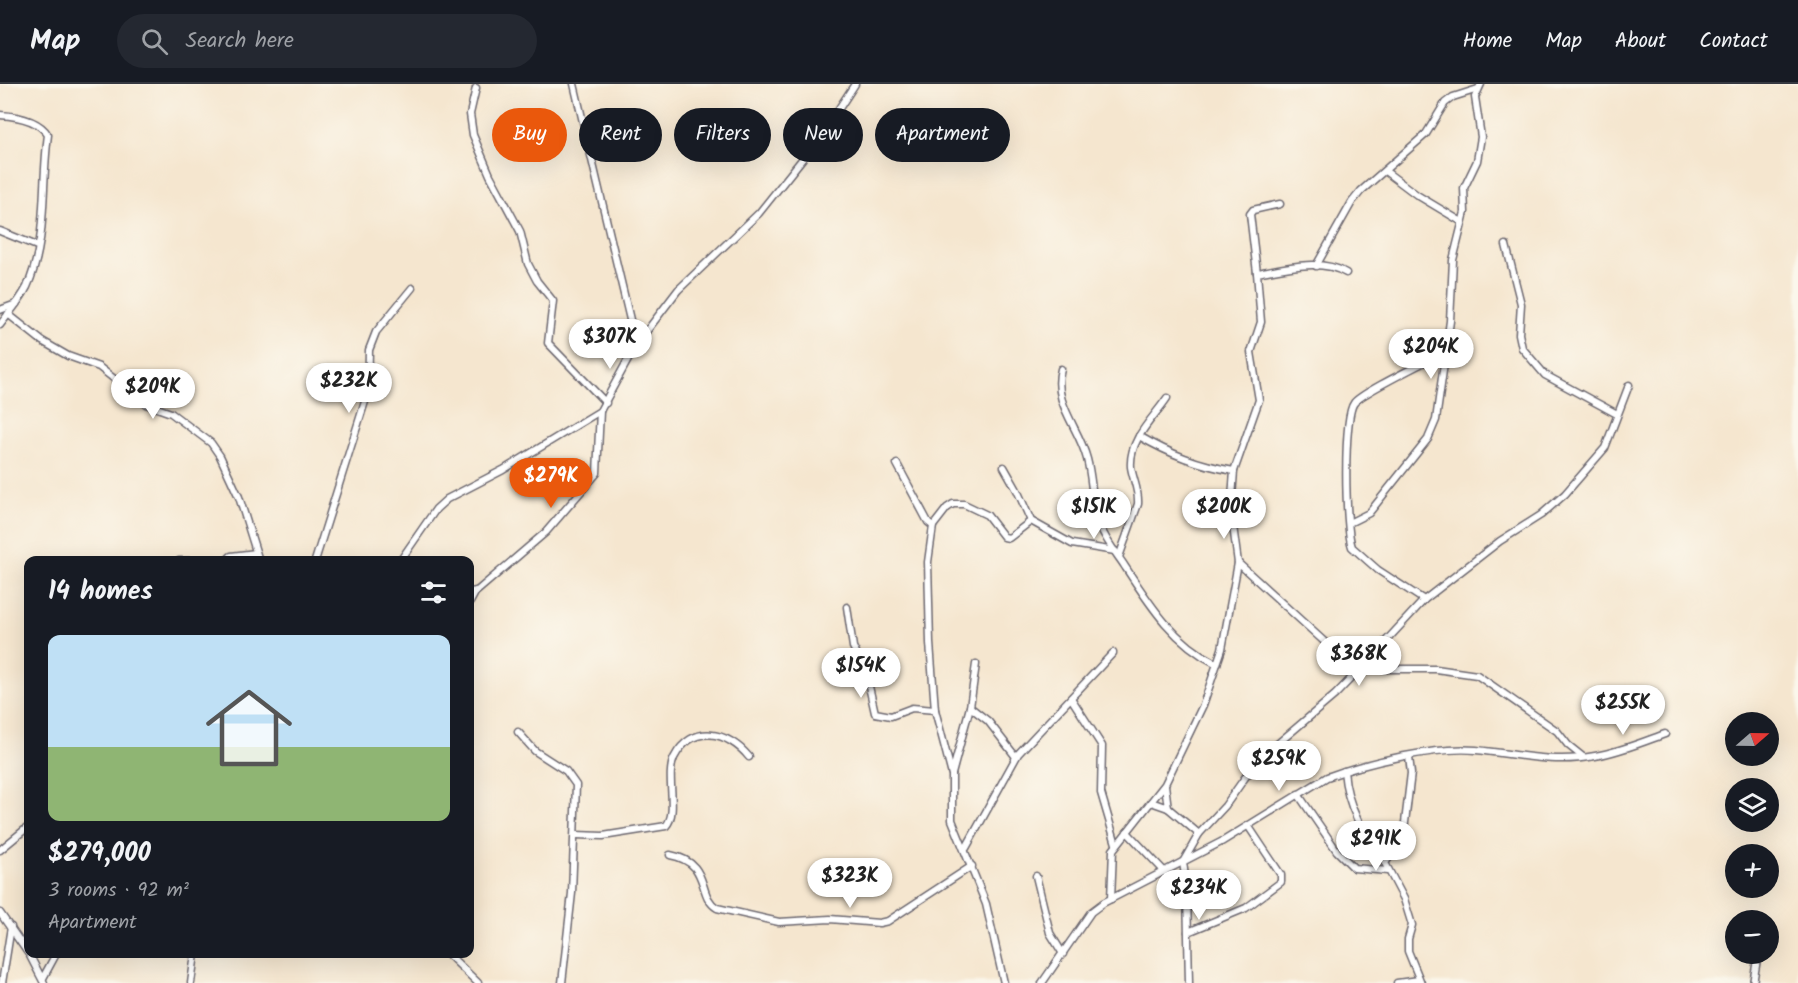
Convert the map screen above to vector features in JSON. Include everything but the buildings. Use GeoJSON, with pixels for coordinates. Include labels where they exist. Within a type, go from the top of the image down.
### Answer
{"type":"FeatureCollection","features":[{"type":"Feature","properties":{"kind":"street"},"geometry":{"type":"LineString","coordinates":[[574,84],[636,345]]}},
{"type":"Feature","properties":{"kind":"street"},"geometry":{"type":"LineString","coordinates":[[404,556],[442,502],[503,470],[600,411],[636,345],[678,290],[759,213],[822,133],[855,84]]}},
{"type":"Feature","properties":{"kind":"street"},"geometry":{"type":"LineString","coordinates":[[1316,266],[1352,202],[1429,130],[1445,103],[1461,93],[1479,87]]}},
{"type":"Feature","properties":{"kind":"street"},"geometry":{"type":"LineString","coordinates":[[1349,523],[1369,513],[1428,439],[1436,420],[1446,351],[1453,260],[1462,222],[1464,188],[1477,161],[1481,137],[1475,105],[1479,87]]}},
{"type":"Feature","properties":{"kind":"street"},"geometry":{"type":"LineString","coordinates":[[476,88],[470,114],[473,135],[490,175],[520,231],[528,264],[537,281],[553,301],[548,342],[606,402]]}},
{"type":"Feature","properties":{"kind":"street"},"geometry":{"type":"LineString","coordinates":[[0,115],[20,117],[43,128],[48,135],[43,217],[27,286],[0,325]]}},
{"type":"Feature","properties":{"kind":"street"},"geometry":{"type":"LineString","coordinates":[[1385,171],[1426,201],[1462,222]]}},
{"type":"Feature","properties":{"kind":"street"},"geometry":{"type":"LineString","coordinates":[[1111,899],[1112,855],[1116,844],[1165,784],[1203,705],[1217,664],[1233,598],[1238,563],[1232,512],[1234,471],[1259,400],[1251,352],[1261,322],[1250,214],[1253,210],[1280,204]]}},
{"type":"Feature","properties":{"kind":"street"},"geometry":{"type":"LineString","coordinates":[[0,231],[37,246]]}},
{"type":"Feature","properties":{"kind":"street"},"geometry":{"type":"LineString","coordinates":[[1506,245],[1521,304],[1519,334],[1522,348],[1545,375],[1617,414]]}},
{"type":"Feature","properties":{"kind":"street"},"geometry":{"type":"LineString","coordinates":[[1257,273],[1316,266],[1333,267],[1346,273]]}},
{"type":"Feature","properties":{"kind":"street"},"geometry":{"type":"LineString","coordinates":[[317,556],[368,392],[369,350],[375,332],[412,288]]}},
{"type":"Feature","properties":{"kind":"street"},"geometry":{"type":"LineString","coordinates":[[0,309],[15,304]]}},
{"type":"Feature","properties":{"kind":"street"},"geometry":{"type":"LineString","coordinates":[[8,314],[42,341],[68,356],[99,367],[146,404],[171,413],[211,443],[220,456],[239,497],[257,556]]}},
{"type":"Feature","properties":{"kind":"street"},"geometry":{"type":"LineString","coordinates":[[1424,600],[1357,553],[1349,541],[1348,416],[1356,400],[1446,351]]}},
{"type":"Feature","properties":{"kind":"street"},"geometry":{"type":"LineString","coordinates":[[1061,369],[1058,380],[1061,402],[1087,460],[1091,494],[1101,526],[1117,554],[1164,623],[1189,647],[1217,664]]}},
{"type":"Feature","properties":{"kind":"street"},"geometry":{"type":"LineString","coordinates":[[1189,983],[1187,891],[1183,862],[1199,834],[1225,806],[1256,762],[1335,695],[1424,600],[1565,494],[1605,448],[1629,385]]}},
{"type":"Feature","properties":{"kind":"street"},"geometry":{"type":"LineString","coordinates":[[1117,554],[1138,504],[1139,495],[1131,466],[1139,436],[1167,398]]}},
{"type":"Feature","properties":{"kind":"street"},"geometry":{"type":"LineString","coordinates":[[474,590],[546,532],[597,473],[600,411]]}},
{"type":"Feature","properties":{"kind":"street"},"geometry":{"type":"LineString","coordinates":[[1139,436],[1184,460],[1206,467],[1234,471]]}},
{"type":"Feature","properties":{"kind":"street"},"geometry":{"type":"LineString","coordinates":[[897,464],[928,522],[933,526]]}},
{"type":"Feature","properties":{"kind":"street"},"geometry":{"type":"LineString","coordinates":[[1004,467],[1031,521],[1072,544],[1117,554]]}},
{"type":"Feature","properties":{"kind":"street"},"geometry":{"type":"LineString","coordinates":[[952,775],[935,710],[928,562],[933,526],[942,512],[953,504],[964,504],[987,515],[1004,537],[1009,538],[1031,521]]}},
{"type":"Feature","properties":{"kind":"street"},"geometry":{"type":"LineString","coordinates":[[231,556],[256,553]]}},
{"type":"Feature","properties":{"kind":"street"},"geometry":{"type":"LineString","coordinates":[[1238,563],[1328,645],[1360,669],[1436,669],[1477,675],[1557,731],[1568,745],[1584,757]]}},
{"type":"Feature","properties":{"kind":"street"},"geometry":{"type":"LineString","coordinates":[[847,608],[853,647],[866,673],[875,713],[891,716],[912,708],[935,710]]}},
{"type":"Feature","properties":{"kind":"street"},"geometry":{"type":"LineString","coordinates":[[966,849],[1016,757],[1113,653]]}},
{"type":"Feature","properties":{"kind":"street"},"geometry":{"type":"LineString","coordinates":[[976,664],[970,706],[952,775],[952,820],[966,849],[986,904],[1004,983]]}},
{"type":"Feature","properties":{"kind":"street"},"geometry":{"type":"LineString","coordinates":[[1071,698],[1102,746],[1101,793],[1116,844]]}},
{"type":"Feature","properties":{"kind":"street"},"geometry":{"type":"LineString","coordinates":[[970,706],[988,721],[1016,757]]}},
{"type":"Feature","properties":{"kind":"street"},"geometry":{"type":"LineString","coordinates":[[518,732],[535,751],[572,778],[576,785],[576,835],[562,983]]}},
{"type":"Feature","properties":{"kind":"street"},"geometry":{"type":"LineString","coordinates":[[576,835],[603,836],[666,826],[671,818],[671,766],[683,742],[689,738],[703,734],[720,738],[741,747],[749,757]]}},
{"type":"Feature","properties":{"kind":"street"},"geometry":{"type":"LineString","coordinates":[[1042,983],[1091,912],[1111,899],[1249,827],[1327,777],[1344,771],[1450,750],[1476,750],[1540,760],[1595,756],[1665,734]]}},
{"type":"Feature","properties":{"kind":"street"},"geometry":{"type":"LineString","coordinates":[[1385,862],[1403,839],[1411,773],[1409,757]]}},
{"type":"Feature","properties":{"kind":"street"},"geometry":{"type":"LineString","coordinates":[[1344,771],[1347,799],[1366,837],[1385,862],[1388,872],[1404,899],[1412,924],[1408,951],[1420,982],[1397,983]]}},
{"type":"Feature","properties":{"kind":"street"},"geometry":{"type":"LineString","coordinates":[[1165,784],[1168,808]]}},
{"type":"Feature","properties":{"kind":"street"},"geometry":{"type":"LineString","coordinates":[[1298,794],[1337,850],[1354,868],[1388,872]]}},
{"type":"Feature","properties":{"kind":"street"},"geometry":{"type":"LineString","coordinates":[[1151,802],[1168,808],[1199,834]]}},
{"type":"Feature","properties":{"kind":"street"},"geometry":{"type":"LineString","coordinates":[[1188,932],[1246,908],[1281,882],[1281,875],[1249,827]]}},
{"type":"Feature","properties":{"kind":"street"},"geometry":{"type":"LineString","coordinates":[[0,850],[24,830]]}},
{"type":"Feature","properties":{"kind":"street"},"geometry":{"type":"LineString","coordinates":[[1127,832],[1165,872]]}},
{"type":"Feature","properties":{"kind":"street"},"geometry":{"type":"LineString","coordinates":[[670,855],[690,862],[702,878],[710,901],[717,908],[795,923],[830,919],[879,923],[888,921],[972,866]]}},
{"type":"Feature","properties":{"kind":"street"},"geometry":{"type":"LineString","coordinates":[[1036,876],[1050,933],[1063,954]]}},
{"type":"Feature","properties":{"kind":"street"},"geometry":{"type":"LineString","coordinates":[[0,913],[24,945]]}},
{"type":"Feature","properties":{"kind":"street"},"geometry":{"type":"LineString","coordinates":[[2,983],[12,927]]}},
{"type":"Feature","properties":{"kind":"street"},"geometry":{"type":"LineString","coordinates":[[32,958],[43,980]]}},
{"type":"Feature","properties":{"kind":"street"},"geometry":{"type":"LineString","coordinates":[[43,980],[54,958]]}},
{"type":"Feature","properties":{"kind":"street"},"geometry":{"type":"LineString","coordinates":[[191,983],[194,958]]}},
{"type":"Feature","properties":{"kind":"street"},"geometry":{"type":"LineString","coordinates":[[452,958],[478,983]]}},
{"type":"Feature","properties":{"kind":"street"},"geometry":{"type":"LineString","coordinates":[[1753,983],[1756,964]]}}]}
